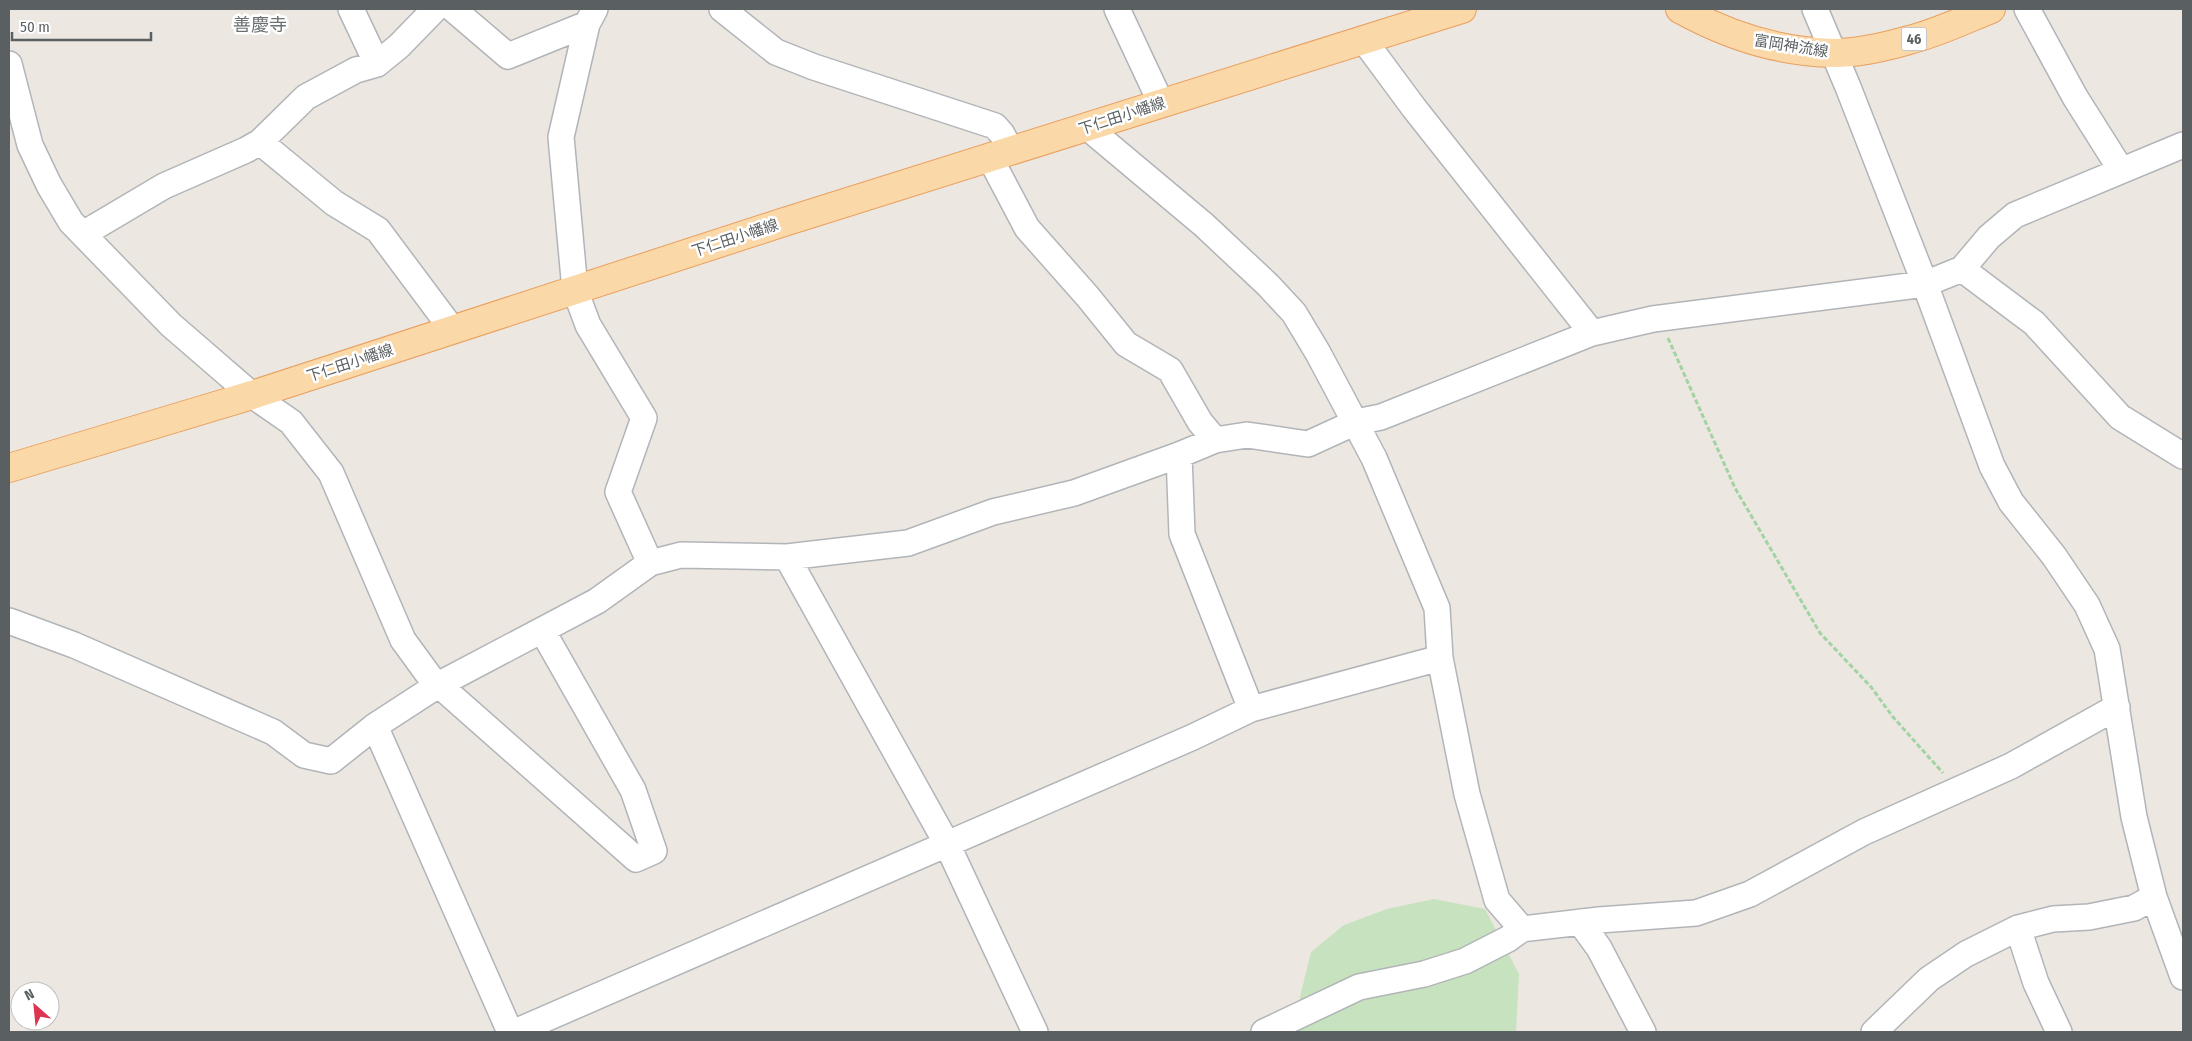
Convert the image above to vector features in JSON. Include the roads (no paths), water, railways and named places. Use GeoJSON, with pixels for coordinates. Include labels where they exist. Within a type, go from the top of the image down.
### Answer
{"type":"FeatureCollection","features":[{"type":"Feature","properties":{"kind":"main road","name":"下仁田小幡線"},"geometry":{"type":"LineString","coordinates":[[9,468],[252,395],[790,220],[1161,104],[1363,38],[1462,9]]}},
{"type":"Feature","properties":{"kind":"main road","name":"富岡神流線"},"geometry":{"type":"LineString","coordinates":[[1680,9],[1720,29],[1746,39],[1834,53],[1910,40],[1991,9]]}},
{"type":"Feature","properties":{"kind":"street"},"geometry":{"type":"LineString","coordinates":[[350,9],[377,64]]}},
{"type":"Feature","properties":{"kind":"street"},"geometry":{"type":"LineString","coordinates":[[83,234],[164,186],[260,142],[306,97],[356,70],[377,64],[399,46],[435,9]]}},
{"type":"Feature","properties":{"kind":"street"},"geometry":{"type":"LineString","coordinates":[[453,9],[508,56],[591,16]]}},
{"type":"Feature","properties":{"kind":"street"},"geometry":{"type":"LineString","coordinates":[[722,9],[776,52],[814,67],[995,126],[1002,134],[1000,155],[1027,228],[1088,297],[1126,344],[1170,370],[1200,422],[1215,440]]}},
{"type":"Feature","properties":{"kind":"street"},"geometry":{"type":"LineString","coordinates":[[1117,9],[1161,104]]}},
{"type":"Feature","properties":{"kind":"street"},"geometry":{"type":"LineString","coordinates":[[1815,9],[1834,53],[1996,473],[2010,502],[2054,556],[2087,605],[2107,649],[2134,817],[2154,897],[2183,977]]}},
{"type":"Feature","properties":{"kind":"street"},"geometry":{"type":"LineString","coordinates":[[2027,9],[2076,97],[2121,170]]}},
{"type":"Feature","properties":{"kind":"street"},"geometry":{"type":"LineString","coordinates":[[591,16],[560,137],[575,290],[588,325],[644,418],[618,492],[650,563]]}},
{"type":"Feature","properties":{"kind":"street"},"geometry":{"type":"LineString","coordinates":[[1363,38],[1414,108],[1592,333]]}},
{"type":"Feature","properties":{"kind":"street"},"geometry":{"type":"LineString","coordinates":[[9,64],[30,144],[49,185],[71,222],[172,326],[252,395],[291,422],[331,473],[403,640],[438,685],[636,859],[654,851],[633,790],[542,630]]}},
{"type":"Feature","properties":{"kind":"street"},"geometry":{"type":"LineString","coordinates":[[1087,127],[1204,225],[1275,292],[1294,313],[1356,422],[1374,458],[1436,608],[1440,658],[1467,794],[1497,900],[1522,929]]}},
{"type":"Feature","properties":{"kind":"street"},"geometry":{"type":"LineString","coordinates":[[260,142],[334,203],[378,230],[452,329]]}},
{"type":"Feature","properties":{"kind":"street"},"geometry":{"type":"LineString","coordinates":[[9,621],[74,645],[273,732],[304,756],[332,761],[375,726],[438,685],[597,601],[650,563],[681,555],[787,557],[908,543],[993,512],[1074,493],[1215,440],[1246,435],[1308,444],[1356,422],[1381,416],[1592,333],[1660,319],[1924,284],[1962,269],[1989,237],[2015,215],[2183,146]]}},
{"type":"Feature","properties":{"kind":"street"},"geometry":{"type":"LineString","coordinates":[[1962,269],[2034,324],[2120,417],[2183,456]]}},
{"type":"Feature","properties":{"kind":"street"},"geometry":{"type":"LineString","coordinates":[[1179,455],[1182,534],[1251,709]]}},
{"type":"Feature","properties":{"kind":"street"},"geometry":{"type":"LineString","coordinates":[[787,557],[947,844],[1035,1032]]}},
{"type":"Feature","properties":{"kind":"street"},"geometry":{"type":"LineString","coordinates":[[515,1032],[1193,737],[1251,709],[1440,658]]}},
{"type":"Feature","properties":{"kind":"street"},"geometry":{"type":"LineString","coordinates":[[1264,1032],[1359,988],[1424,974],[1465,961],[1508,940],[1522,929],[1580,922],[1696,913],[1750,894],[1864,832],[2011,766],[2117,707]]}},
{"type":"Feature","properties":{"kind":"street"},"geometry":{"type":"LineString","coordinates":[[375,726],[510,1032]]}},
{"type":"Feature","properties":{"kind":"street"},"geometry":{"type":"LineString","coordinates":[[1874,1032],[1929,979],[1966,954],[2018,928],[2053,919],[2089,917],[2134,908],[2154,897]]}},
{"type":"Feature","properties":{"kind":"street"},"geometry":{"type":"LineString","coordinates":[[1580,922],[1599,948],[1644,1032]]}},
{"type":"Feature","properties":{"kind":"street"},"geometry":{"type":"LineString","coordinates":[[2018,928],[2036,983],[2059,1032]]}},
{"type":"Feature","properties":{"kind":"district","name":"善慶寺"},"geometry":{"type":"Point","coordinates":[260,25]}}]}
